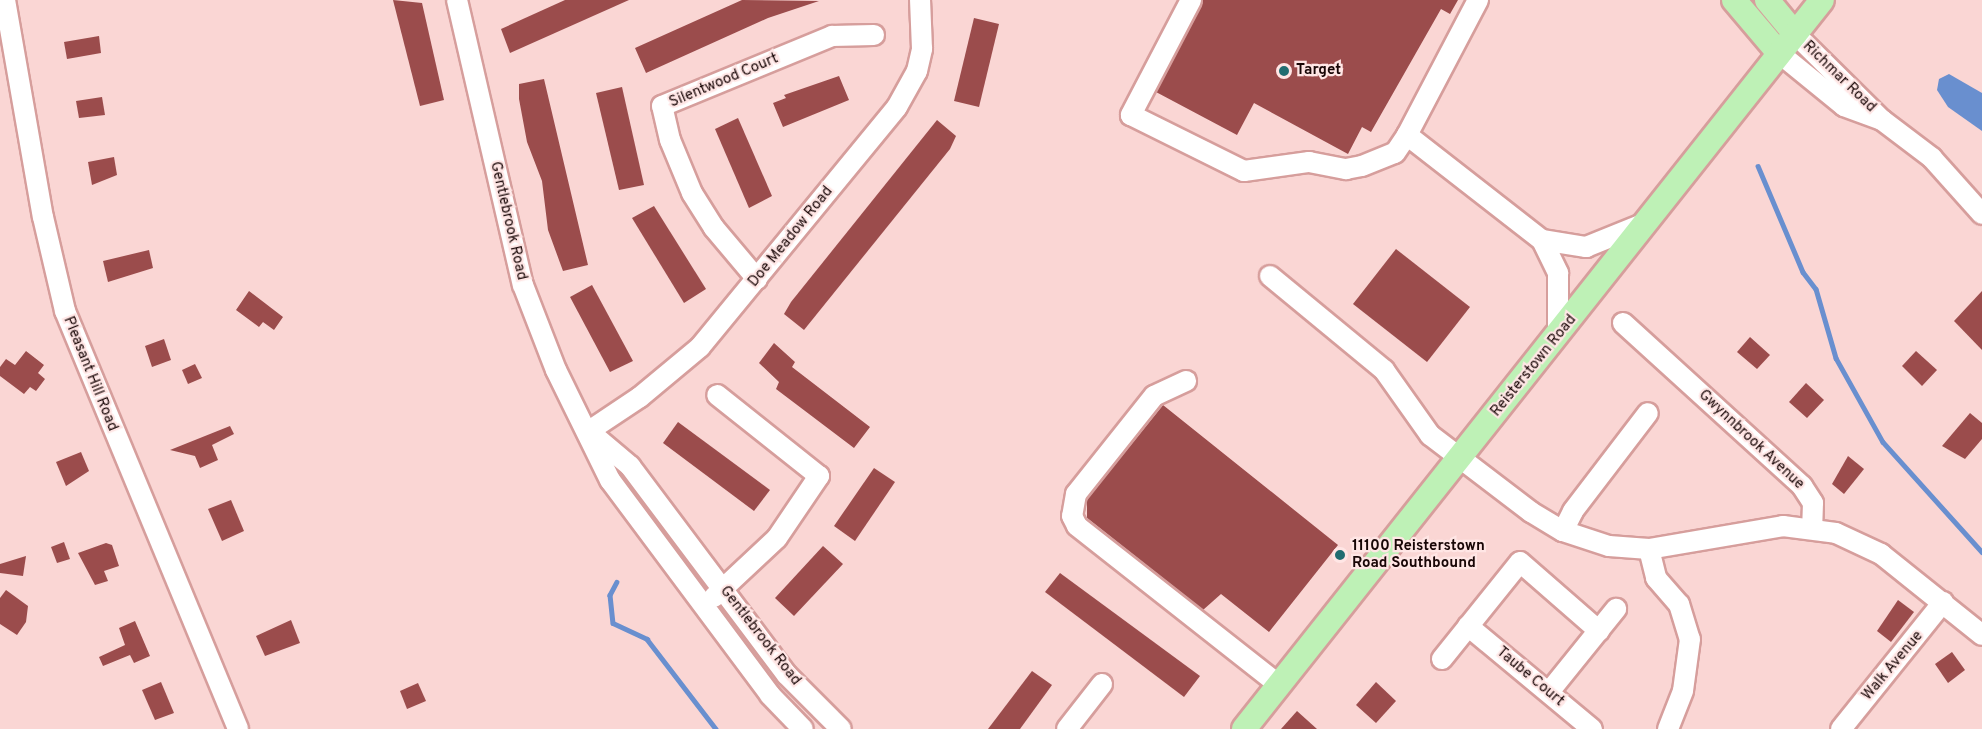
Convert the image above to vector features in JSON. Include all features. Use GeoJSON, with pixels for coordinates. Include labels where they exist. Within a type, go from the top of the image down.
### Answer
{"type":"FeatureCollection","features":[{"type":"Feature","properties":{"kind":"main road"},"geometry":{"type":"LineString","coordinates":[[1734,0],[1779,54]]}},
{"type":"Feature","properties":{"kind":"main road"},"geometry":{"type":"LineString","coordinates":[[1767,0],[1795,34]]}},
{"type":"Feature","properties":{"kind":"main road","name":"Reisterstown Road"},"geometry":{"type":"LineString","coordinates":[[1244,729],[1650,220],[1822,0]]}},
{"type":"Feature","properties":{"kind":"street","name":"Pleasant Hill Road"},"geometry":{"type":"LineString","coordinates":[[5,0],[43,217],[65,311],[238,729]]}},
{"type":"Feature","properties":{"kind":"street","name":"Doe Meadow Road"},"geometry":{"type":"LineString","coordinates":[[589,431],[673,371],[757,279],[909,89],[922,49],[920,0]]}},
{"type":"Feature","properties":{"kind":"street"},"geometry":{"type":"LineString","coordinates":[[1191,0],[1131,115],[1244,171],[1309,162],[1346,169],[1362,166],[1395,153],[1407,135],[1478,0]]}},
{"type":"Feature","properties":{"kind":"street","name":"Gentlebrook Road"},"geometry":{"type":"LineString","coordinates":[[461,1],[523,285],[556,370],[589,431],[610,480],[770,695],[803,729]]}},
{"type":"Feature","properties":{"kind":"street","name":"Richmar Road"},"geometry":{"type":"LineString","coordinates":[[1795,34],[1882,120],[1932,158],[1982,214]]}},
{"type":"Feature","properties":{"kind":"street","name":"Silentwood Court"},"geometry":{"type":"LineString","coordinates":[[757,279],[714,228],[692,193],[673,150],[662,106],[832,36],[874,35]]}},
{"type":"Feature","properties":{"kind":"street","name":"Richmar Road"},"geometry":{"type":"LineString","coordinates":[[1779,54],[1844,106],[1882,120]]}},
{"type":"Feature","properties":{"kind":"street"},"geometry":{"type":"LineString","coordinates":[[1407,135],[1542,240],[1558,273],[1558,335]]}},
{"type":"Feature","properties":{"kind":"street"},"geometry":{"type":"LineString","coordinates":[[1542,240],[1586,247],[1650,220]]}},
{"type":"Feature","properties":{"kind":"street"},"geometry":{"type":"LineString","coordinates":[[1270,276],[1384,370],[1430,435],[1462,456],[1521,505],[1563,531],[1609,546],[1650,549],[1752,530],[1812,528],[1881,554],[1982,635]]}},
{"type":"Feature","properties":{"kind":"street","name":"Gwynnbrook Avenue"},"geometry":{"type":"LineString","coordinates":[[1623,323],[1802,486],[1813,503],[1812,528]]}},
{"type":"Feature","properties":{"kind":"street"},"geometry":{"type":"LineString","coordinates":[[1186,381],[1154,396],[1076,495],[1072,516],[1077,526],[1279,685]]}},
{"type":"Feature","properties":{"kind":"street"},"geometry":{"type":"LineString","coordinates":[[703,607],[777,538],[819,476],[717,395]]}},
{"type":"Feature","properties":{"kind":"street"},"geometry":{"type":"LineString","coordinates":[[1563,531],[1573,511],[1648,413]]}},
{"type":"Feature","properties":{"kind":"street","name":"Gentlebrook Road"},"geometry":{"type":"LineString","coordinates":[[589,431],[630,466],[787,675],[841,729]]}},
{"type":"Feature","properties":{"kind":"street"},"geometry":{"type":"LineString","coordinates":[[1650,549],[1656,578],[1679,604],[1690,639],[1683,691],[1668,729]]}},
{"type":"Feature","properties":{"kind":"street"},"geometry":{"type":"LineString","coordinates":[[1442,659],[1520,562],[1599,631]]}},
{"type":"Feature","properties":{"kind":"street","name":"Walk Avenue"},"geometry":{"type":"LineString","coordinates":[[1841,729],[1943,602]]}},
{"type":"Feature","properties":{"kind":"street"},"geometry":{"type":"LineString","coordinates":[[1549,692],[1616,609]]}},
{"type":"Feature","properties":{"kind":"street","name":"Taube Court"},"geometry":{"type":"LineString","coordinates":[[1468,626],[1592,729]]}},
{"type":"Feature","properties":{"kind":"street"},"geometry":{"type":"LineString","coordinates":[[1067,729],[1102,684]]}},
{"type":"Feature","properties":{"kind":"water"},"geometry":{"type":"Polygon","coordinates":[[[1949,74],[1982,93],[1982,131],[1948,107],[1937,90],[1939,79],[1949,74]]]}},
{"type":"Feature","properties":{"kind":"building"},"geometry":{"type":"Polygon","coordinates":[[[393,0],[422,3],[444,100],[420,106],[393,0]]]}},
{"type":"Feature","properties":{"kind":"building"},"geometry":{"type":"Polygon","coordinates":[[[565,0],[629,0],[510,53],[501,29],[565,0]]]}},
{"type":"Feature","properties":{"kind":"building"},"geometry":{"type":"Polygon","coordinates":[[[742,0],[819,1],[768,18],[646,73],[635,48],[742,0]]]}},
{"type":"Feature","properties":{"kind":"building","name":"Target"},"geometry":{"type":"Polygon","coordinates":[[[1203,0],[1458,0],[1450,14],[1441,9],[1371,132],[1362,127],[1348,154],[1254,103],[1237,135],[1156,92],[1203,0]]]}},
{"type":"Feature","properties":{"kind":"building"},"geometry":{"type":"Polygon","coordinates":[[[974,18],[999,24],[979,107],[954,101],[974,18]]]}},
{"type":"Feature","properties":{"kind":"building"},"geometry":{"type":"Polygon","coordinates":[[[99,36],[101,53],[67,59],[64,42],[99,36]]]}},
{"type":"Feature","properties":{"kind":"building"},"geometry":{"type":"Polygon","coordinates":[[[839,76],[849,100],[783,127],[773,103],[786,98],[784,95],[839,76]]]}},
{"type":"Feature","properties":{"kind":"building"},"geometry":{"type":"Polygon","coordinates":[[[544,79],[588,265],[563,271],[548,230],[542,181],[527,142],[519,99],[519,84],[544,79]]]}},
{"type":"Feature","properties":{"kind":"building"},"geometry":{"type":"Polygon","coordinates":[[[622,87],[644,185],[619,190],[596,93],[622,87]]]}},
{"type":"Feature","properties":{"kind":"building"},"geometry":{"type":"Polygon","coordinates":[[[102,97],[105,115],[79,118],[76,101],[102,97]]]}},
{"type":"Feature","properties":{"kind":"building"},"geometry":{"type":"Polygon","coordinates":[[[738,118],[772,196],[749,208],[715,129],[738,118]]]}},
{"type":"Feature","properties":{"kind":"building"},"geometry":{"type":"Polygon","coordinates":[[[937,120],[956,136],[950,149],[804,330],[784,314],[791,302],[937,120]]]}},
{"type":"Feature","properties":{"kind":"building"},"geometry":{"type":"Polygon","coordinates":[[[114,157],[117,175],[92,185],[88,162],[114,157]]]}},
{"type":"Feature","properties":{"kind":"building"},"geometry":{"type":"Polygon","coordinates":[[[654,206],[706,289],[684,303],[632,218],[654,206]]]}},
{"type":"Feature","properties":{"kind":"building"},"geometry":{"type":"Polygon","coordinates":[[[1396,249],[1470,307],[1427,362],[1353,304],[1396,249]]]}},
{"type":"Feature","properties":{"kind":"building"},"geometry":{"type":"Polygon","coordinates":[[[149,250],[153,268],[108,282],[103,261],[149,250]]]}},
{"type":"Feature","properties":{"kind":"building"},"geometry":{"type":"Polygon","coordinates":[[[592,285],[633,361],[610,372],[570,297],[592,285]]]}},
{"type":"Feature","properties":{"kind":"building"},"geometry":{"type":"Polygon","coordinates":[[[249,291],[283,317],[274,330],[263,322],[259,327],[236,310],[249,291]]]}},
{"type":"Feature","properties":{"kind":"building"},"geometry":{"type":"Polygon","coordinates":[[[1982,291],[1982,350],[1954,321],[1982,291]]]}},
{"type":"Feature","properties":{"kind":"building"},"geometry":{"type":"Polygon","coordinates":[[[1750,337],[1770,355],[1757,369],[1737,352],[1750,337]]]}},
{"type":"Feature","properties":{"kind":"building"},"geometry":{"type":"Polygon","coordinates":[[[164,339],[171,360],[152,367],[145,346],[164,339]]]}},
{"type":"Feature","properties":{"kind":"building"},"geometry":{"type":"Polygon","coordinates":[[[774,343],[795,362],[792,367],[870,427],[854,448],[776,389],[779,382],[759,363],[774,343]]]}},
{"type":"Feature","properties":{"kind":"building"},"geometry":{"type":"Polygon","coordinates":[[[26,351],[44,365],[38,373],[45,379],[36,391],[30,387],[24,394],[0,376],[0,367],[6,359],[15,365],[26,351]]]}},
{"type":"Feature","properties":{"kind":"building"},"geometry":{"type":"Polygon","coordinates":[[[1916,351],[1937,370],[1922,386],[1902,366],[1916,351]]]}},
{"type":"Feature","properties":{"kind":"building"},"geometry":{"type":"Polygon","coordinates":[[[195,364],[202,378],[188,384],[182,370],[195,364]]]}},
{"type":"Feature","properties":{"kind":"building"},"geometry":{"type":"Polygon","coordinates":[[[1806,383],[1824,400],[1807,418],[1789,402],[1806,383]]]}},
{"type":"Feature","properties":{"kind":"building"},"geometry":{"type":"Polygon","coordinates":[[[1163,405],[1338,545],[1269,632],[1221,594],[1203,610],[1087,518],[1087,499],[1163,405]]]}},
{"type":"Feature","properties":{"kind":"building"},"geometry":{"type":"Polygon","coordinates":[[[1970,413],[1982,423],[1982,439],[1965,459],[1942,446],[1970,413]]]}},
{"type":"Feature","properties":{"kind":"building"},"geometry":{"type":"Polygon","coordinates":[[[678,422],[770,490],[754,511],[663,443],[678,422]]]}},
{"type":"Feature","properties":{"kind":"building"},"geometry":{"type":"Polygon","coordinates":[[[230,426],[234,434],[212,445],[218,460],[200,468],[195,456],[170,450],[230,426]]]}},
{"type":"Feature","properties":{"kind":"building"},"geometry":{"type":"Polygon","coordinates":[[[81,452],[89,471],[66,486],[56,462],[81,452]]]}},
{"type":"Feature","properties":{"kind":"building"},"geometry":{"type":"Polygon","coordinates":[[[1848,456],[1864,469],[1844,494],[1832,484],[1848,456]]]}},
{"type":"Feature","properties":{"kind":"building"},"geometry":{"type":"Polygon","coordinates":[[[874,468],[895,482],[855,541],[834,526],[874,468]]]}},
{"type":"Feature","properties":{"kind":"building"},"geometry":{"type":"Polygon","coordinates":[[[231,500],[244,531],[222,541],[208,509],[231,500]]]}},
{"type":"Feature","properties":{"kind":"building"},"geometry":{"type":"Polygon","coordinates":[[[64,542],[70,559],[57,563],[51,547],[64,542]]]}},
{"type":"Feature","properties":{"kind":"building"},"geometry":{"type":"Polygon","coordinates":[[[106,543],[112,545],[119,566],[104,571],[108,581],[95,585],[78,553],[106,543]]]}},
{"type":"Feature","properties":{"kind":"building"},"geometry":{"type":"Polygon","coordinates":[[[823,546],[843,564],[794,616],[775,598],[823,546]]]}},
{"type":"Feature","properties":{"kind":"building"},"geometry":{"type":"Polygon","coordinates":[[[26,556],[23,576],[0,573],[0,564],[26,556]]]}},
{"type":"Feature","properties":{"kind":"building"},"geometry":{"type":"Polygon","coordinates":[[[1060,573],[1200,676],[1184,697],[1045,592],[1060,573]]]}},
{"type":"Feature","properties":{"kind":"building"},"geometry":{"type":"Polygon","coordinates":[[[6,590],[28,606],[26,622],[17,635],[0,624],[0,598],[6,590]]]}},
{"type":"Feature","properties":{"kind":"building"},"geometry":{"type":"Polygon","coordinates":[[[1898,600],[1914,612],[1891,642],[1877,631],[1898,600]]]}},
{"type":"Feature","properties":{"kind":"building"},"geometry":{"type":"Polygon","coordinates":[[[291,620],[300,643],[265,656],[256,636],[291,620]]]}},
{"type":"Feature","properties":{"kind":"building"},"geometry":{"type":"Polygon","coordinates":[[[135,621],[150,656],[134,663],[130,655],[103,666],[99,657],[125,645],[119,628],[135,621]]]}},
{"type":"Feature","properties":{"kind":"building"},"geometry":{"type":"Polygon","coordinates":[[[1952,652],[1965,670],[1948,683],[1935,664],[1952,652]]]}},
{"type":"Feature","properties":{"kind":"building"},"geometry":{"type":"Polygon","coordinates":[[[1032,671],[1052,685],[1020,729],[988,729],[1032,671]]]}},
{"type":"Feature","properties":{"kind":"building"},"geometry":{"type":"Polygon","coordinates":[[[161,682],[174,713],[155,720],[142,690],[161,682]]]}},
{"type":"Feature","properties":{"kind":"building"},"geometry":{"type":"Polygon","coordinates":[[[1376,682],[1396,701],[1376,723],[1356,705],[1376,682]]]}},
{"type":"Feature","properties":{"kind":"building"},"geometry":{"type":"Polygon","coordinates":[[[418,683],[426,701],[407,709],[400,691],[418,683]]]}},
{"type":"Feature","properties":{"kind":"building"},"geometry":{"type":"Polygon","coordinates":[[[1297,711],[1317,729],[1281,729],[1297,711]]]}},
{"type":"Feature","properties":{"kind":"waterway"},"geometry":{"type":"LineString","coordinates":[[1758,166],[1803,272],[1816,289],[1836,358],[1883,442],[1982,552]]}},
{"type":"Feature","properties":{"kind":"waterway"},"geometry":{"type":"LineString","coordinates":[[617,582],[610,595],[613,623],[647,639],[716,729]]}},
{"type":"Feature","properties":{"kind":"place","name":"Target"},"geometry":{"type":"Point","coordinates":[1284,71]}},
{"type":"Feature","properties":{"kind":"place","name":"11100 Reisterstown Road Southbound"},"geometry":{"type":"Point","coordinates":[1340,555]}}]}
